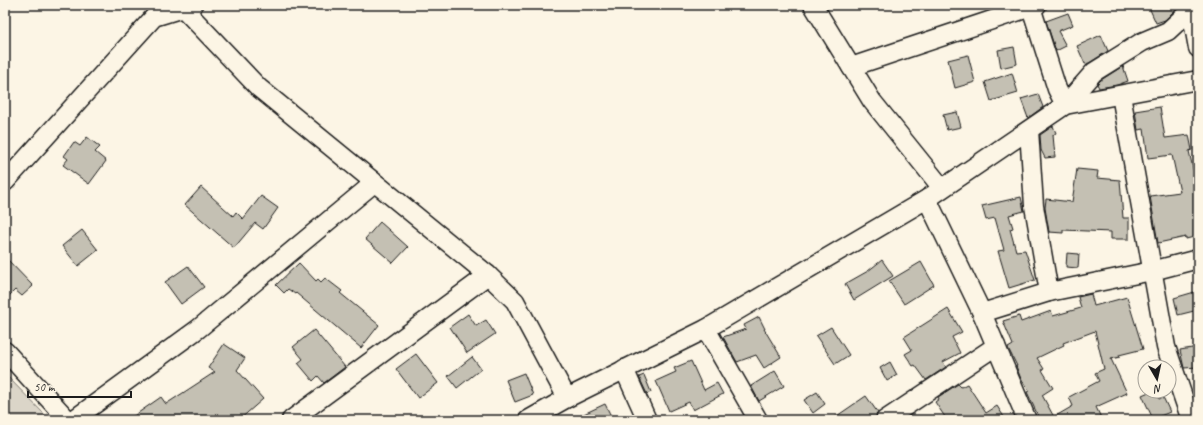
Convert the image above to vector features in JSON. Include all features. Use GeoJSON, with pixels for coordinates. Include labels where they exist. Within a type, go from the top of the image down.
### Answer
{"type":"FeatureCollection","features":[{"type":"Feature","properties":{"kind":"street"},"geometry":{"type":"LineString","coordinates":[[813,5],[872,101],[942,188]]}},
{"type":"Feature","properties":{"kind":"street"},"geometry":{"type":"LineString","coordinates":[[851,67],[1034,6],[1057,89],[1065,105]]}},
{"type":"Feature","properties":{"kind":"street"},"geometry":{"type":"LineString","coordinates":[[5,182],[154,17],[188,7],[259,88],[488,275],[516,301],[567,398]]}},
{"type":"Feature","properties":{"kind":"street"},"geometry":{"type":"LineString","coordinates":[[536,418],[567,398],[706,329],[927,199],[1065,105],[1094,72],[1142,42],[1168,31],[1194,7]]}},
{"type":"Feature","properties":{"kind":"street"},"geometry":{"type":"LineString","coordinates":[[1194,7],[1198,48]]}},
{"type":"Feature","properties":{"kind":"street"},"geometry":{"type":"LineString","coordinates":[[1065,105],[1198,80]]}},
{"type":"Feature","properties":{"kind":"street"},"geometry":{"type":"LineString","coordinates":[[1121,95],[1166,346],[1191,420]]}},
{"type":"Feature","properties":{"kind":"street"},"geometry":{"type":"LineString","coordinates":[[1028,130],[1034,206],[1049,292]]}},
{"type":"Feature","properties":{"kind":"street"},"geometry":{"type":"LineString","coordinates":[[73,420],[198,329],[374,183]]}},
{"type":"Feature","properties":{"kind":"street"},"geometry":{"type":"LineString","coordinates":[[927,199],[982,313],[1026,420]]}},
{"type":"Feature","properties":{"kind":"street"},"geometry":{"type":"LineString","coordinates":[[982,313],[1049,292],[1152,271],[1198,259]]}},
{"type":"Feature","properties":{"kind":"street"},"geometry":{"type":"LineString","coordinates":[[291,420],[488,275]]}},
{"type":"Feature","properties":{"kind":"street"},"geometry":{"type":"LineString","coordinates":[[706,329],[758,420]]}},
{"type":"Feature","properties":{"kind":"street"},"geometry":{"type":"LineString","coordinates":[[885,420],[996,346]]}},
{"type":"Feature","properties":{"kind":"street"},"geometry":{"type":"LineString","coordinates":[[5,351],[68,420]]}},
{"type":"Feature","properties":{"kind":"street"},"geometry":{"type":"LineString","coordinates":[[624,369],[647,420]]}},
{"type":"Feature","properties":{"kind":"shaded area"},"geometry":{"type":"Polygon","coordinates":[[[5,374],[50,420],[5,420],[5,374]]]}},
{"type":"Feature","properties":{"kind":"building"},"geometry":{"type":"Polygon","coordinates":[[[1148,5],[1170,5],[1173,12],[1165,20],[1156,23],[1148,5]]]}},
{"type":"Feature","properties":{"kind":"building"},"geometry":{"type":"Polygon","coordinates":[[[1068,13],[1073,25],[1058,31],[1066,46],[1056,51],[1046,21],[1068,13]]]}},
{"type":"Feature","properties":{"kind":"building"},"geometry":{"type":"Polygon","coordinates":[[[1101,35],[1108,51],[1085,64],[1077,46],[1101,35]]]}},
{"type":"Feature","properties":{"kind":"building"},"geometry":{"type":"Polygon","coordinates":[[[1014,47],[1017,64],[1001,68],[998,50],[1014,47]]]}},
{"type":"Feature","properties":{"kind":"building"},"geometry":{"type":"Polygon","coordinates":[[[968,55],[975,82],[955,88],[948,60],[968,55]]]}},
{"type":"Feature","properties":{"kind":"building"},"geometry":{"type":"Polygon","coordinates":[[[1123,66],[1128,81],[1117,85],[1099,88],[1097,84],[1101,80],[1123,66]]]}},
{"type":"Feature","properties":{"kind":"building"},"geometry":{"type":"Polygon","coordinates":[[[1012,73],[1018,93],[991,101],[985,82],[1012,73]]]}},
{"type":"Feature","properties":{"kind":"building"},"geometry":{"type":"Polygon","coordinates":[[[1038,94],[1043,107],[1028,118],[1021,99],[1038,94]]]}},
{"type":"Feature","properties":{"kind":"building"},"geometry":{"type":"Polygon","coordinates":[[[1160,107],[1165,138],[1189,135],[1192,150],[1189,151],[1198,191],[1198,236],[1158,243],[1150,196],[1180,192],[1172,155],[1148,158],[1144,129],[1138,130],[1135,111],[1160,107]]]}},
{"type":"Feature","properties":{"kind":"building"},"geometry":{"type":"Polygon","coordinates":[[[957,112],[961,127],[947,130],[943,115],[957,112]]]}},
{"type":"Feature","properties":{"kind":"building"},"geometry":{"type":"Polygon","coordinates":[[[1053,126],[1056,133],[1053,135],[1055,157],[1045,158],[1041,150],[1040,135],[1053,126]]]}},
{"type":"Feature","properties":{"kind":"building"},"geometry":{"type":"Polygon","coordinates":[[[87,137],[100,147],[95,152],[106,161],[89,184],[63,165],[68,159],[64,156],[74,142],[80,146],[87,137]]]}},
{"type":"Feature","properties":{"kind":"building"},"geometry":{"type":"Polygon","coordinates":[[[1077,169],[1098,171],[1097,178],[1120,180],[1123,218],[1129,218],[1129,239],[1111,239],[1111,232],[1063,230],[1063,233],[1049,232],[1045,208],[1046,199],[1072,202],[1077,169]]]}},
{"type":"Feature","properties":{"kind":"building"},"geometry":{"type":"Polygon","coordinates":[[[201,187],[233,216],[236,212],[243,219],[261,196],[278,208],[263,229],[255,223],[234,248],[185,205],[201,187]]]}},
{"type":"Feature","properties":{"kind":"building"},"geometry":{"type":"Polygon","coordinates":[[[1021,197],[1024,211],[1009,215],[1013,228],[1010,229],[1016,251],[1025,250],[1035,280],[1009,288],[998,251],[1004,250],[995,218],[986,220],[982,206],[1021,197]]]}},
{"type":"Feature","properties":{"kind":"building"},"geometry":{"type":"Polygon","coordinates":[[[380,222],[408,247],[393,263],[365,239],[380,222]]]}},
{"type":"Feature","properties":{"kind":"building"},"geometry":{"type":"Polygon","coordinates":[[[82,230],[98,250],[78,266],[62,246],[82,230]]]}},
{"type":"Feature","properties":{"kind":"building"},"geometry":{"type":"Polygon","coordinates":[[[1067,253],[1079,254],[1078,268],[1066,267],[1067,253]]]}},
{"type":"Feature","properties":{"kind":"building"},"geometry":{"type":"Polygon","coordinates":[[[5,257],[33,286],[22,296],[15,290],[5,300],[5,257]]]}},
{"type":"Feature","properties":{"kind":"building"},"geometry":{"type":"Polygon","coordinates":[[[882,260],[893,276],[854,300],[845,284],[868,271],[882,260]]]}},
{"type":"Feature","properties":{"kind":"building"},"geometry":{"type":"Polygon","coordinates":[[[921,262],[934,285],[904,304],[889,281],[921,262]]]}},
{"type":"Feature","properties":{"kind":"building"},"geometry":{"type":"Polygon","coordinates":[[[299,263],[316,281],[318,279],[321,282],[325,278],[342,291],[340,293],[379,325],[361,348],[296,293],[295,294],[288,289],[284,293],[276,285],[299,263]]]}},
{"type":"Feature","properties":{"kind":"building"},"geometry":{"type":"Polygon","coordinates":[[[188,266],[204,287],[181,304],[165,282],[188,266]]]}},
{"type":"Feature","properties":{"kind":"building"},"geometry":{"type":"Polygon","coordinates":[[[1198,291],[1198,310],[1178,315],[1174,298],[1198,291]]]}},
{"type":"Feature","properties":{"kind":"building"},"geometry":{"type":"Polygon","coordinates":[[[1091,294],[1094,306],[1127,297],[1143,349],[1119,355],[1120,357],[1111,359],[1127,393],[1096,407],[1102,420],[1040,420],[1027,392],[1029,391],[1021,379],[1017,366],[1008,348],[1013,345],[1003,321],[1019,316],[1021,322],[1051,311],[1053,316],[1081,308],[1078,297],[1091,294]],[[1095,331],[1063,343],[1064,345],[1037,358],[1044,369],[1042,370],[1053,388],[1042,395],[1054,417],[1073,406],[1069,397],[1099,381],[1095,373],[1104,369],[1095,331]]]}},
{"type":"Feature","properties":{"kind":"building"},"geometry":{"type":"Polygon","coordinates":[[[948,309],[962,332],[952,337],[960,353],[943,362],[946,367],[926,380],[915,365],[913,366],[905,354],[912,350],[904,337],[948,309]]]}},
{"type":"Feature","properties":{"kind":"building"},"geometry":{"type":"Polygon","coordinates":[[[468,314],[476,326],[486,320],[495,334],[467,353],[450,327],[468,314]]]}},
{"type":"Feature","properties":{"kind":"building"},"geometry":{"type":"Polygon","coordinates":[[[759,317],[764,329],[781,357],[764,368],[756,355],[737,362],[723,337],[746,329],[744,325],[759,317]]]}},
{"type":"Feature","properties":{"kind":"building"},"geometry":{"type":"Polygon","coordinates":[[[831,327],[849,355],[835,364],[816,336],[831,327]]]}},
{"type":"Feature","properties":{"kind":"building"},"geometry":{"type":"Polygon","coordinates":[[[314,330],[345,367],[324,383],[318,376],[313,381],[298,363],[303,359],[293,347],[314,330]]]}},
{"type":"Feature","properties":{"kind":"building"},"geometry":{"type":"Polygon","coordinates":[[[224,344],[245,358],[237,370],[263,399],[239,420],[128,420],[161,397],[166,404],[215,372],[208,368],[224,344]]]}},
{"type":"Feature","properties":{"kind":"building"},"geometry":{"type":"Polygon","coordinates":[[[1198,347],[1198,367],[1184,368],[1180,350],[1198,347]]]}},
{"type":"Feature","properties":{"kind":"building"},"geometry":{"type":"Polygon","coordinates":[[[416,354],[438,383],[418,398],[396,369],[416,354]]]}},
{"type":"Feature","properties":{"kind":"building"},"geometry":{"type":"Polygon","coordinates":[[[472,357],[481,369],[457,388],[448,376],[472,357]]]}},
{"type":"Feature","properties":{"kind":"building"},"geometry":{"type":"Polygon","coordinates":[[[691,361],[704,390],[717,383],[723,394],[693,410],[689,402],[669,411],[656,381],[676,372],[674,368],[691,361]]]}},
{"type":"Feature","properties":{"kind":"building"},"geometry":{"type":"Polygon","coordinates":[[[890,362],[897,375],[887,381],[880,368],[890,362]]]}},
{"type":"Feature","properties":{"kind":"building"},"geometry":{"type":"Polygon","coordinates":[[[775,371],[784,386],[759,401],[751,386],[775,371]]]}},
{"type":"Feature","properties":{"kind":"building"},"geometry":{"type":"Polygon","coordinates":[[[524,373],[533,395],[515,402],[506,380],[524,373]]]}},
{"type":"Feature","properties":{"kind":"building"},"geometry":{"type":"Polygon","coordinates":[[[644,375],[651,392],[647,394],[639,377],[644,375]]]}},
{"type":"Feature","properties":{"kind":"building"},"geometry":{"type":"Polygon","coordinates":[[[958,384],[961,387],[967,384],[986,413],[997,406],[1006,420],[947,420],[935,402],[939,399],[938,397],[958,384]]]}},
{"type":"Feature","properties":{"kind":"building"},"geometry":{"type":"Polygon","coordinates":[[[817,392],[825,404],[813,413],[804,400],[817,392]]]}},
{"type":"Feature","properties":{"kind":"building"},"geometry":{"type":"Polygon","coordinates":[[[866,396],[878,413],[875,420],[831,420],[866,396]]]}},
{"type":"Feature","properties":{"kind":"building"},"geometry":{"type":"Polygon","coordinates":[[[1144,399],[1164,399],[1170,412],[1153,419],[1144,399]]]}},
{"type":"Feature","properties":{"kind":"building"},"geometry":{"type":"Polygon","coordinates":[[[605,404],[613,420],[571,420],[605,404]]]}}]}
